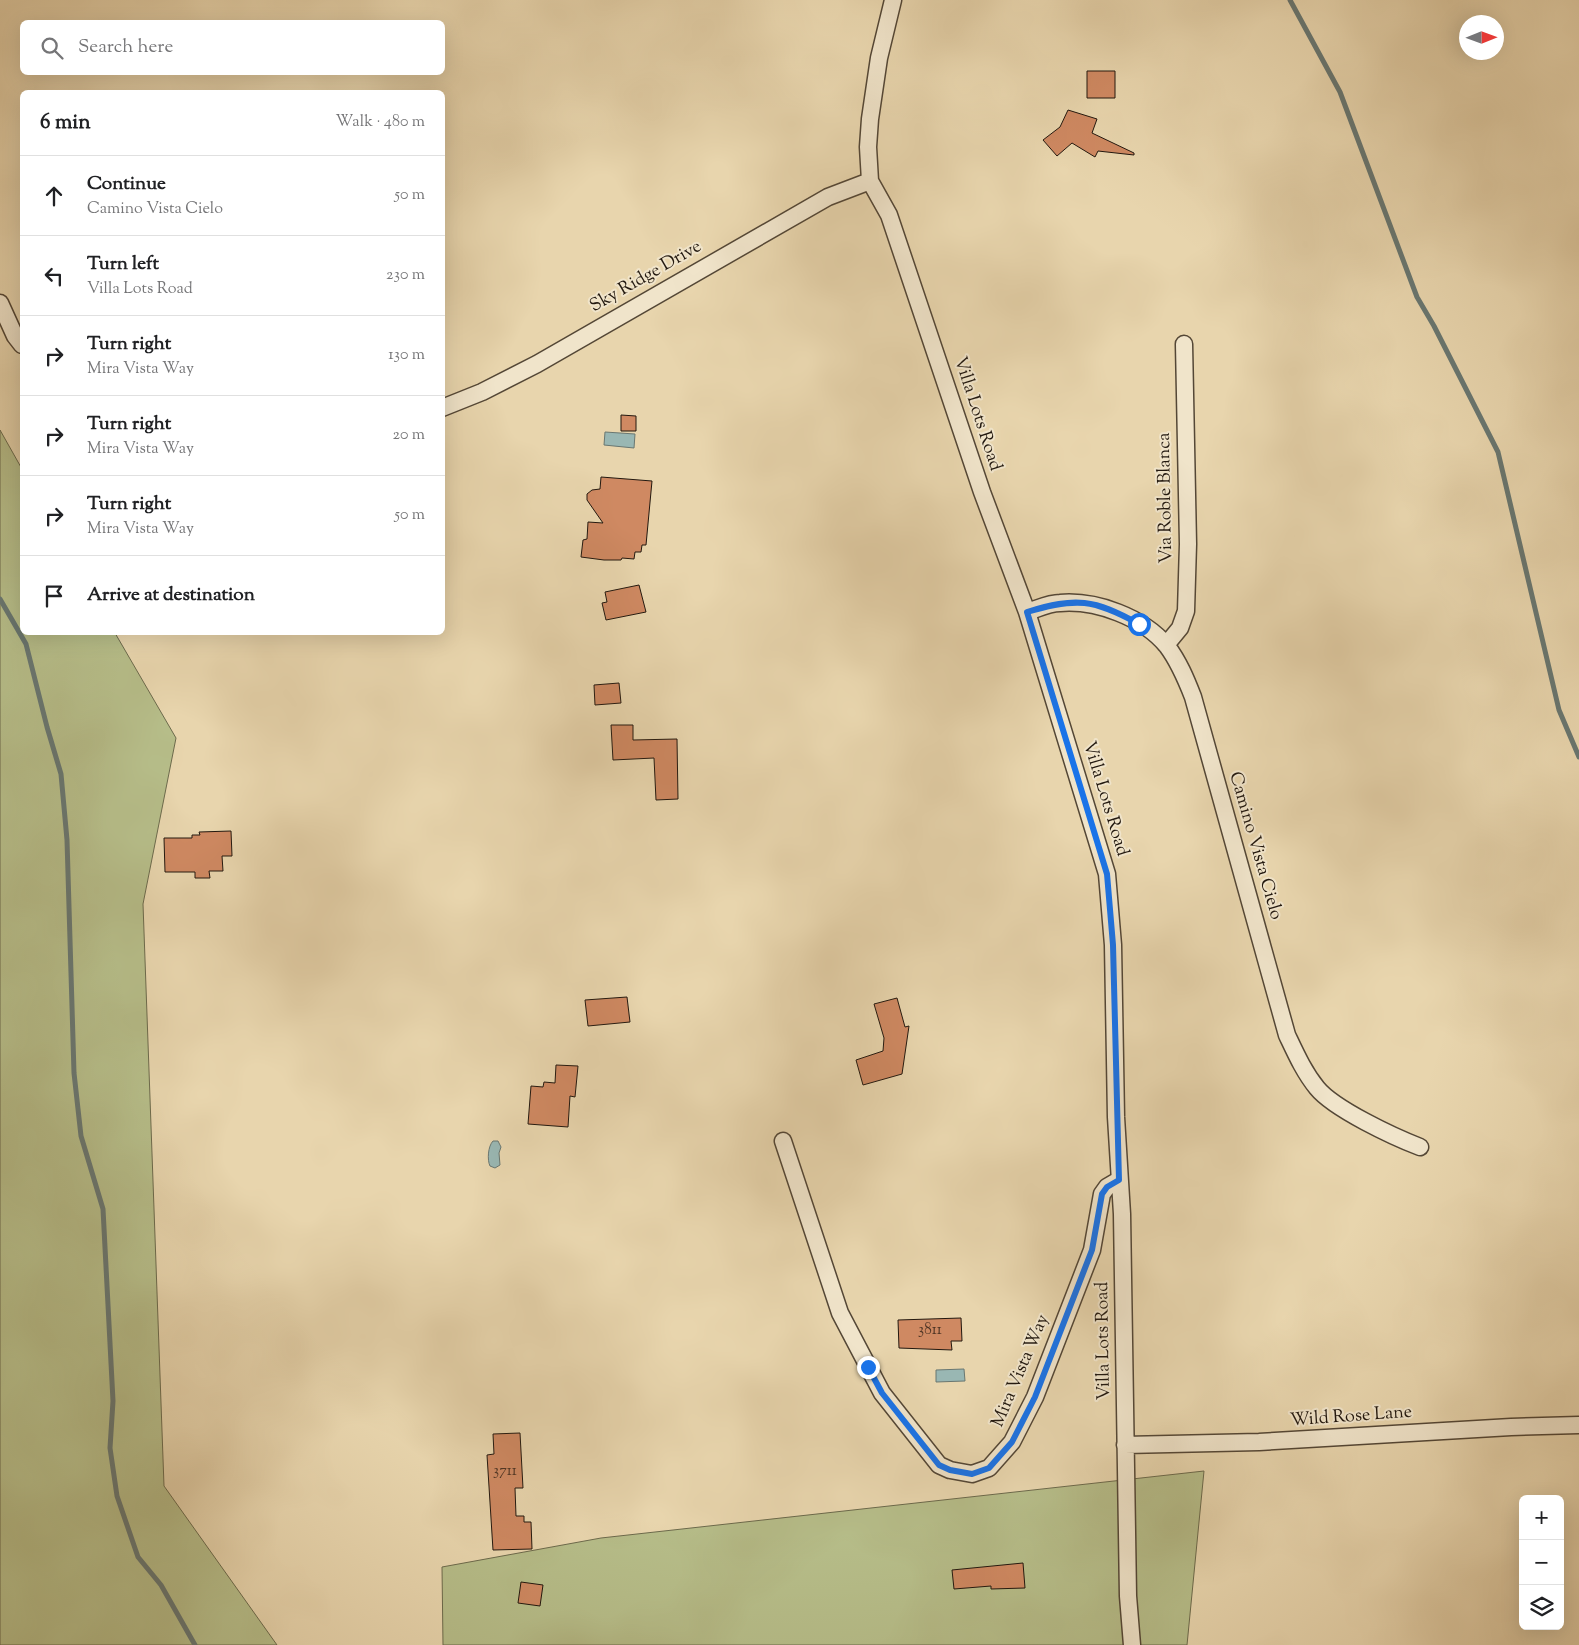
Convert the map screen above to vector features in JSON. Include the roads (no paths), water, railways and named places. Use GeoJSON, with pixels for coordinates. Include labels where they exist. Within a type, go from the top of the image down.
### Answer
{"type":"FeatureCollection","features":[{"type":"Feature","properties":{"kind":"street","name":"Villa Lots Road"},"geometry":{"type":"LineString","coordinates":[[893,0],[879,58],[870,119],[870,181],[889,215],[982,492],[1027,612],[1107,874],[1113,945],[1128,1596],[1132,1645]]}},
{"type":"Feature","properties":{"kind":"street","name":"Sky Ridge Drive"},"geometry":{"type":"LineString","coordinates":[[445,407],[482,392],[537,364],[828,197],[870,181]]}},
{"type":"Feature","properties":{"kind":"street"},"geometry":{"type":"LineString","coordinates":[[0,304],[20,342]]}},
{"type":"Feature","properties":{"kind":"street","name":"Via Roble Blanca"},"geometry":{"type":"LineString","coordinates":[[1166,645],[1180,628],[1186,611],[1188,544],[1184,344]]}},
{"type":"Feature","properties":{"kind":"street","name":"Camino Vista Cielo"},"geometry":{"type":"LineString","coordinates":[[1027,612],[1058,603],[1081,602],[1113,609],[1139,624],[1166,645],[1183,672],[1193,697],[1287,1035],[1300,1064],[1318,1090],[1341,1107],[1420,1146]]}},
{"type":"Feature","properties":{"kind":"street","name":"Mira Vista Way"},"geometry":{"type":"LineString","coordinates":[[783,1141],[840,1313],[882,1393],[939,1465],[950,1470],[972,1474],[989,1468],[1012,1442],[1035,1397],[1092,1250],[1102,1194],[1107,1187],[1119,1180]]}},
{"type":"Feature","properties":{"kind":"street","name":"Wild Rose Lane"},"geometry":{"type":"LineString","coordinates":[[1125,1445],[1259,1442],[1511,1427],[1579,1425]]}},
{"type":"Feature","properties":{"kind":"water"},"geometry":{"type":"Polygon","coordinates":[[[605,432],[635,434],[634,448],[604,445],[605,432]]]}},
{"type":"Feature","properties":{"kind":"water"},"geometry":{"type":"Polygon","coordinates":[[[493,1141],[498,1141],[501,1147],[499,1153],[500,1165],[495,1168],[490,1166],[488,1160],[489,1150],[493,1141]]]}},
{"type":"Feature","properties":{"kind":"water"},"geometry":{"type":"Polygon","coordinates":[[[964,1369],[965,1381],[936,1382],[936,1370],[964,1369]]]}},
{"type":"Feature","properties":{"kind":"waterway"},"geometry":{"type":"LineString","coordinates":[[1290,0],[1340,92],[1417,297],[1434,326],[1498,452],[1559,710],[1579,757]]}},
{"type":"Feature","properties":{"kind":"waterway"},"geometry":{"type":"LineString","coordinates":[[0,599],[20,634]]}},
{"type":"Feature","properties":{"kind":"waterway"},"geometry":{"type":"LineString","coordinates":[[21,635],[26,644],[61,774],[67,840],[74,1073],[81,1136],[103,1209],[113,1401],[110,1448],[117,1496],[138,1557],[161,1585],[195,1645]]}}]}
